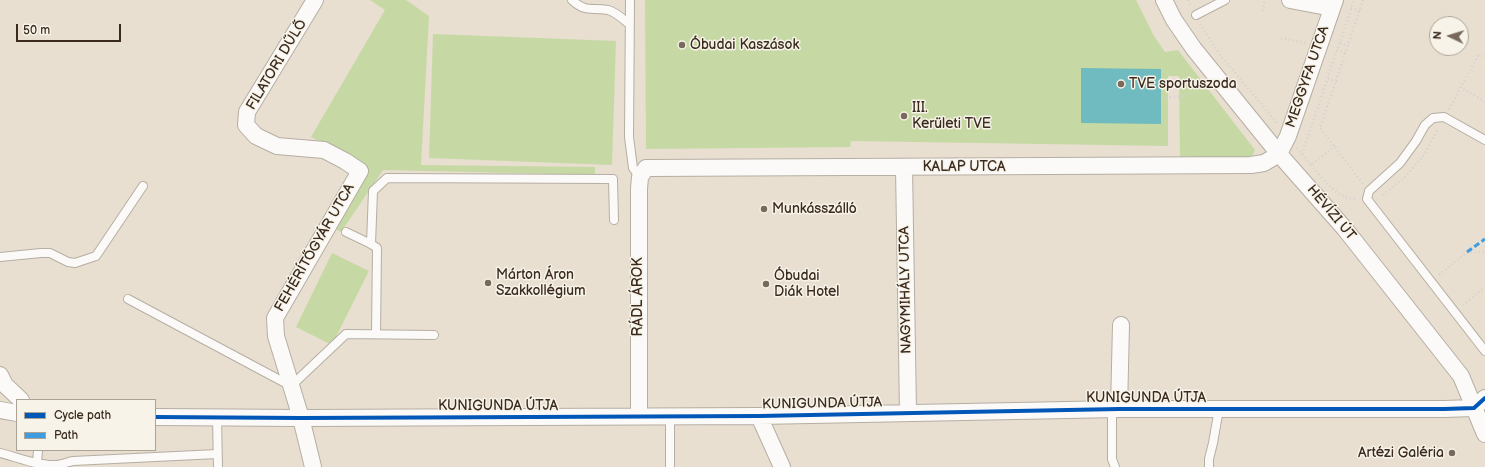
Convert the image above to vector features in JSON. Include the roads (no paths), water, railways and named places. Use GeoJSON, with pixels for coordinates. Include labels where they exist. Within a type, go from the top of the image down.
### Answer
{"type":"FeatureCollection","features":[{"type":"Feature","properties":{"kind":"street","name":"FILATORI DŰLŐ"},"geometry":{"type":"LineString","coordinates":[[315,0],[247,112],[246,126],[256,136],[277,146],[324,150],[360,171]]}},
{"type":"Feature","properties":{"kind":"street","name":"HÉVÍZI ÚT"},"geometry":{"type":"LineString","coordinates":[[1164,0],[1174,20],[1194,50],[1279,154],[1345,229],[1461,376],[1480,403],[1485,434]]}},
{"type":"Feature","properties":{"kind":"street"},"geometry":{"type":"LineString","coordinates":[[1290,0],[1333,4]]}},
{"type":"Feature","properties":{"kind":"street","name":"MEGGYFA UTCA"},"geometry":{"type":"LineString","coordinates":[[1279,154],[1288,136],[1333,4]]}},
{"type":"Feature","properties":{"kind":"street","name":"KALAP UTCA"},"geometry":{"type":"LineString","coordinates":[[643,173],[904,167],[1251,165],[1264,163],[1279,154]]}},
{"type":"Feature","properties":{"kind":"street","name":"NAGYMIHÁLY UTCA"},"geometry":{"type":"LineString","coordinates":[[904,167],[908,412]]}},
{"type":"Feature","properties":{"kind":"street","name":"FEHÉRÍTŐGYÁR UTCA"},"geometry":{"type":"LineString","coordinates":[[313,467],[292,386],[276,336],[275,318],[360,171]]}},
{"type":"Feature","properties":{"kind":"street","name":"RÁDL ÁROK"},"geometry":{"type":"LineString","coordinates":[[639,416],[638,189],[643,173]]}},
{"type":"Feature","properties":{"kind":"street"},"geometry":{"type":"LineString","coordinates":[[1116,409],[1121,325]]}},
{"type":"Feature","properties":{"kind":"street"},"geometry":{"type":"LineString","coordinates":[[0,375],[5,385],[20,399]]}},
{"type":"Feature","properties":{"kind":"street","name":"KUNIGUNDA ÚTJA"},"geometry":{"type":"LineString","coordinates":[[156,417],[301,418],[759,416],[908,412],[1480,403]]}},
{"type":"Feature","properties":{"kind":"street"},"geometry":{"type":"LineString","coordinates":[[0,410],[16,413]]}},
{"type":"Feature","properties":{"kind":"street"},"geometry":{"type":"LineString","coordinates":[[759,416],[782,467]]}},
{"type":"Feature","properties":{"kind":"lane"},"geometry":{"type":"LineString","coordinates":[[572,0],[584,9],[609,10],[619,15],[630,24]]}},
{"type":"Feature","properties":{"kind":"lane"},"geometry":{"type":"LineString","coordinates":[[630,0],[629,137],[633,168],[643,173]]}},
{"type":"Feature","properties":{"kind":"lane"},"geometry":{"type":"LineString","coordinates":[[1196,15],[1225,0]]}},
{"type":"Feature","properties":{"kind":"lane"},"geometry":{"type":"LineString","coordinates":[[1485,140],[1444,118],[1433,118],[1425,126],[1400,163],[1368,191],[1367,199],[1485,351]]}},
{"type":"Feature","properties":{"kind":"lane"},"geometry":{"type":"LineString","coordinates":[[371,244],[373,191],[387,178],[613,179],[614,220]]}},
{"type":"Feature","properties":{"kind":"lane"},"geometry":{"type":"LineString","coordinates":[[0,257],[50,253],[68,262],[75,263],[96,256],[143,186]]}},
{"type":"Feature","properties":{"kind":"lane"},"geometry":{"type":"LineString","coordinates":[[346,232],[377,248],[376,334]]}},
{"type":"Feature","properties":{"kind":"lane"},"geometry":{"type":"LineString","coordinates":[[128,299],[292,386],[346,334],[434,335]]}},
{"type":"Feature","properties":{"kind":"lane"},"geometry":{"type":"LineString","coordinates":[[1209,467],[1209,459],[1219,408]]}},
{"type":"Feature","properties":{"kind":"lane"},"geometry":{"type":"LineString","coordinates":[[1115,467],[1112,459],[1116,409]]}},
{"type":"Feature","properties":{"kind":"lane"},"geometry":{"type":"LineString","coordinates":[[670,416],[670,467]]}},
{"type":"Feature","properties":{"kind":"lane"},"geometry":{"type":"LineString","coordinates":[[217,417],[218,467]]}},
{"type":"Feature","properties":{"kind":"lane"},"geometry":{"type":"LineString","coordinates":[[38,451],[40,465]]}},
{"type":"Feature","properties":{"kind":"lane"},"geometry":{"type":"LineString","coordinates":[[0,453],[40,465],[56,465],[74,461],[217,454]]}},
{"type":"Feature","properties":{"kind":"water","name":"TVE sportuszoda"},"geometry":{"type":"Polygon","coordinates":[[[1081,68],[1161,69],[1161,124],[1081,123],[1081,68]]]}},
{"type":"Feature","properties":{"kind":"place","name":"Óbudai Kaszások"},"geometry":{"type":"Point","coordinates":[682,45]}},
{"type":"Feature","properties":{"kind":"place","name":"TVE sportuszoda"},"geometry":{"type":"Point","coordinates":[1121,84]}},
{"type":"Feature","properties":{"kind":"place","name":"III. Kerületi TVE"},"geometry":{"type":"Point","coordinates":[904,116]}},
{"type":"Feature","properties":{"kind":"place","name":"Munkásszálló"},"geometry":{"type":"Point","coordinates":[764,209]}},
{"type":"Feature","properties":{"kind":"place","name":"Márton Áron Szakkollégium"},"geometry":{"type":"Point","coordinates":[488,283]}},
{"type":"Feature","properties":{"kind":"place","name":"Óbudai Diák Hotel"},"geometry":{"type":"Point","coordinates":[766,284]}},
{"type":"Feature","properties":{"kind":"place","name":"Artézi Galéria"},"geometry":{"type":"Point","coordinates":[1452,453]}}]}
